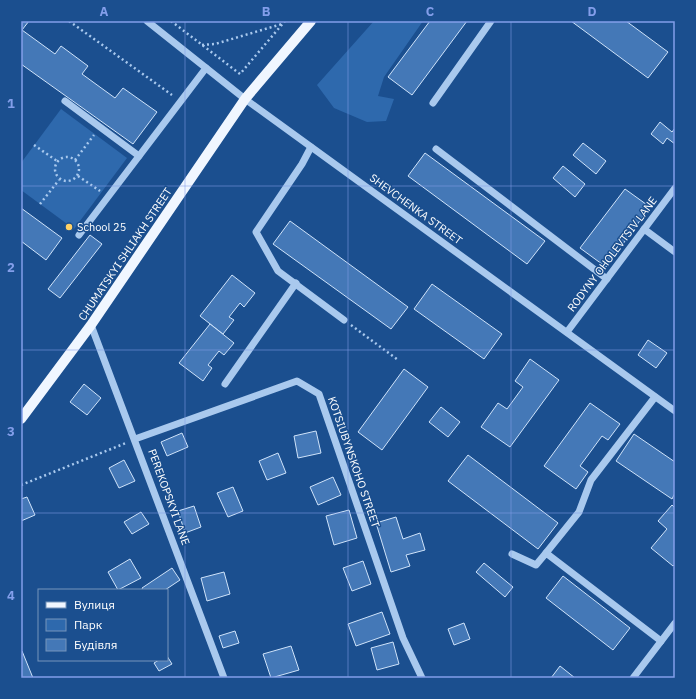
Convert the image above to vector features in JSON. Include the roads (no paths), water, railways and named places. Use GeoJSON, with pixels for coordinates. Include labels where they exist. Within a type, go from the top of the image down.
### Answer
{"type":"FeatureCollection","features":[{"type":"Feature","properties":{"kind":"main road","name":"CHUMATSKYI SHLIAKH STREET"},"geometry":{"type":"LineString","coordinates":[[21,419],[92,325],[245,99],[310,21]]}},
{"type":"Feature","properties":{"kind":"street","name":"SHEVCHENKA STREET"},"geometry":{"type":"LineString","coordinates":[[147,21],[245,99],[675,411]]}},
{"type":"Feature","properties":{"kind":"street"},"geometry":{"type":"LineString","coordinates":[[433,103],[491,21]]}},
{"type":"Feature","properties":{"kind":"street"},"geometry":{"type":"LineString","coordinates":[[79,235],[206,68]]}},
{"type":"Feature","properties":{"kind":"street"},"geometry":{"type":"LineString","coordinates":[[65,102],[140,156]]}},
{"type":"Feature","properties":{"kind":"street"},"geometry":{"type":"LineString","coordinates":[[311,147],[302,164],[256,232],[278,271],[344,320]]}},
{"type":"Feature","properties":{"kind":"street"},"geometry":{"type":"LineString","coordinates":[[436,149],[607,279]]}},
{"type":"Feature","properties":{"kind":"street","name":"RODYNY OHOLEVTSIV LANE"},"geometry":{"type":"LineString","coordinates":[[567,332],[675,188]]}},
{"type":"Feature","properties":{"kind":"street"},"geometry":{"type":"LineString","coordinates":[[644,229],[675,252]]}},
{"type":"Feature","properties":{"kind":"street"},"geometry":{"type":"LineString","coordinates":[[225,384],[296,284]]}},
{"type":"Feature","properties":{"kind":"street","name":"PEREKOPSKYI LANE"},"geometry":{"type":"LineString","coordinates":[[92,325],[136,439],[224,678]]}},
{"type":"Feature","properties":{"kind":"street","name":"KOTSIUBYNSKOHO STREET"},"geometry":{"type":"LineString","coordinates":[[136,439],[297,380],[319,394],[403,638],[422,678]]}},
{"type":"Feature","properties":{"kind":"street"},"geometry":{"type":"LineString","coordinates":[[512,554],[536,565],[579,512],[591,480],[655,397]]}},
{"type":"Feature","properties":{"kind":"street"},"geometry":{"type":"LineString","coordinates":[[546,553],[661,641]]}},
{"type":"Feature","properties":{"kind":"street"},"geometry":{"type":"LineString","coordinates":[[633,678],[675,622]]}},
{"type":"Feature","properties":{"kind":"place","name":"School 25"},"geometry":{"type":"Point","coordinates":[69,227]}}]}
